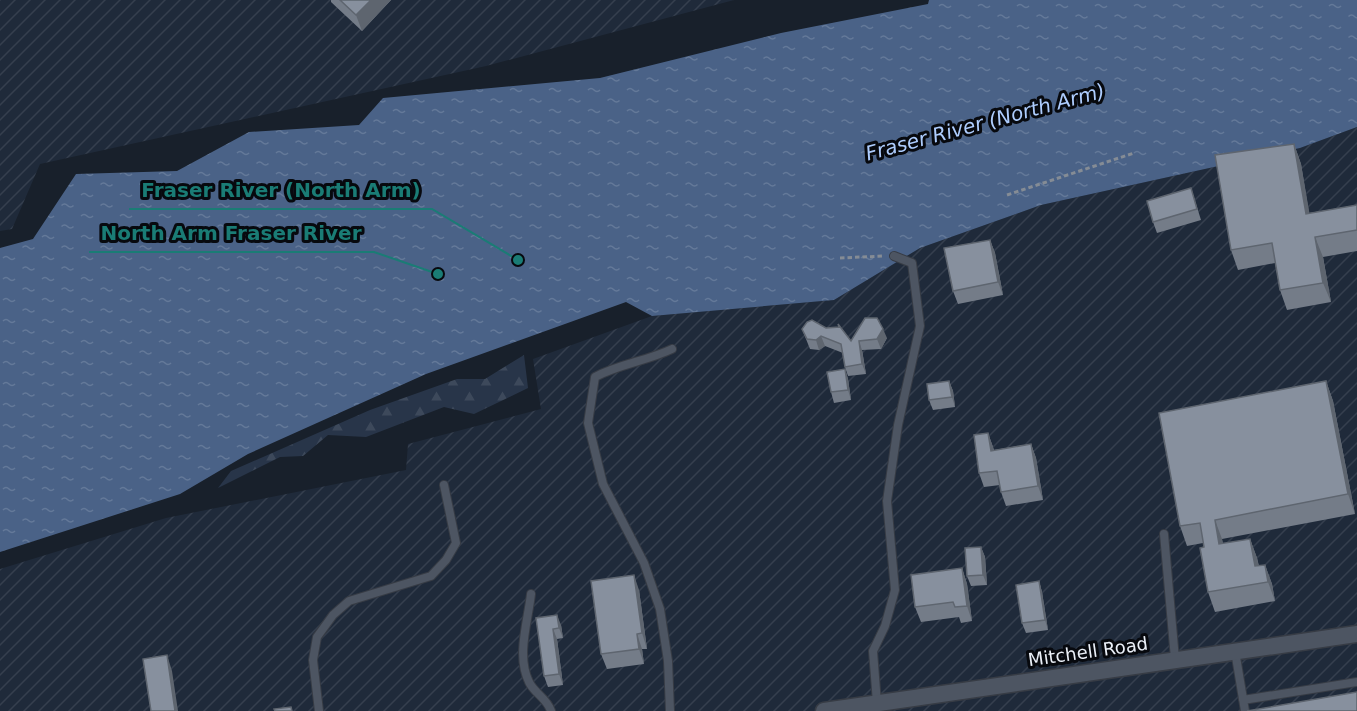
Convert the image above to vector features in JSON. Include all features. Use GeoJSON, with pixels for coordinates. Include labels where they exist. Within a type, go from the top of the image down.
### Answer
{"type":"FeatureCollection","features":[{"type":"Feature","properties":{"kind":"street","name":"Mitchell Road"},"geometry":{"type":"LineString","coordinates":[[824,711],[1357,633]]}},
{"type":"Feature","properties":{"kind":"lane"},"geometry":{"type":"LineString","coordinates":[[877,703],[873,651],[885,626],[895,591],[887,501],[898,425],[920,326],[912,263],[894,256]]}},
{"type":"Feature","properties":{"kind":"lane"},"geometry":{"type":"LineString","coordinates":[[670,711],[668,661],[660,609],[644,563],[603,484],[588,423],[595,377],[609,369],[652,359],[672,349]]}},
{"type":"Feature","properties":{"kind":"lane"},"geometry":{"type":"LineString","coordinates":[[319,711],[313,660],[316,637],[333,615],[350,601],[431,576],[446,560],[456,543],[444,484]]}},
{"type":"Feature","properties":{"kind":"lane"},"geometry":{"type":"LineString","coordinates":[[1164,534],[1175,659]]}},
{"type":"Feature","properties":{"kind":"lane"},"geometry":{"type":"LineString","coordinates":[[531,594],[523,651],[529,683],[548,702],[551,711]]}},
{"type":"Feature","properties":{"kind":"lane"},"geometry":{"type":"LineString","coordinates":[[1235,651],[1245,711]]}},
{"type":"Feature","properties":{"kind":"lane"},"geometry":{"type":"LineString","coordinates":[[1243,700],[1357,682]]}},
{"type":"Feature","properties":{"kind":"path"},"geometry":{"type":"LineString","coordinates":[[1007,195],[1134,153]]}},
{"type":"Feature","properties":{"kind":"path"},"geometry":{"type":"LineString","coordinates":[[840,258],[894,256]]}},
{"type":"Feature","properties":{"kind":"shaded area"},"geometry":{"type":"Polygon","coordinates":[[[0,0],[734,0],[486,66],[40,164],[12,229],[0,231],[0,0]]]}},
{"type":"Feature","properties":{"kind":"shaded area"},"geometry":{"type":"Polygon","coordinates":[[[1357,127],[1357,711],[0,711],[0,569],[166,518],[406,470],[408,444],[541,409],[533,359],[652,316],[834,300],[920,248],[1041,205],[1300,148],[1357,127]]]}},
{"type":"Feature","properties":{"kind":"green space"},"geometry":{"type":"Polygon","coordinates":[[[524,355],[528,388],[474,414],[444,407],[366,437],[328,435],[303,456],[280,457],[218,488],[231,471],[370,410],[457,379],[485,379],[524,355]]]}},
{"type":"Feature","properties":{"kind":"water"},"geometry":{"type":"Polygon","coordinates":[[[929,0],[1357,0],[1357,127],[1300,148],[1041,205],[920,248],[834,300],[652,316],[626,302],[426,374],[248,454],[180,494],[0,552],[0,248],[33,239],[76,174],[177,171],[249,132],[359,125],[383,98],[600,78],[781,33],[928,4],[929,0]]]}},
{"type":"Feature","properties":{"kind":"building"},"geometry":{"type":"Polygon","coordinates":[[[340,0],[371,0],[356,15],[340,0]]]}},
{"type":"Feature","properties":{"kind":"building"},"geometry":{"type":"Polygon","coordinates":[[[1294,144],[1306,214],[1357,205],[1357,230],[1315,237],[1323,283],[1280,290],[1272,243],[1231,250],[1215,155],[1294,144]]]}},
{"type":"Feature","properties":{"kind":"building"},"geometry":{"type":"Polygon","coordinates":[[[1191,188],[1197,209],[1153,222],[1147,201],[1191,188]]]}},
{"type":"Feature","properties":{"kind":"building"},"geometry":{"type":"Polygon","coordinates":[[[990,240],[998,282],[953,291],[944,248],[990,240]]]}},
{"type":"Feature","properties":{"kind":"building"},"geometry":{"type":"Polygon","coordinates":[[[865,318],[877,318],[883,329],[877,339],[859,341],[862,364],[845,367],[841,344],[821,336],[816,340],[807,339],[802,329],[807,322],[812,320],[826,328],[839,327],[838,324],[851,341],[865,318]]]}},
{"type":"Feature","properties":{"kind":"building"},"geometry":{"type":"Polygon","coordinates":[[[845,369],[848,390],[831,392],[827,372],[845,369]]]}},
{"type":"Feature","properties":{"kind":"building"},"geometry":{"type":"Polygon","coordinates":[[[949,381],[952,397],[929,400],[927,384],[949,381]]]}},
{"type":"Feature","properties":{"kind":"building"},"geometry":{"type":"Polygon","coordinates":[[[1326,381],[1348,494],[1215,520],[1219,544],[1250,539],[1255,566],[1265,565],[1268,582],[1208,592],[1200,548],[1204,547],[1200,523],[1180,526],[1159,413],[1326,381]]]}},
{"type":"Feature","properties":{"kind":"building"},"geometry":{"type":"Polygon","coordinates":[[[988,433],[991,451],[1031,444],[1038,486],[1001,492],[997,471],[979,473],[974,435],[988,433]]]}},
{"type":"Feature","properties":{"kind":"building"},"geometry":{"type":"Polygon","coordinates":[[[981,547],[983,575],[967,576],[965,548],[981,547]]]}},
{"type":"Feature","properties":{"kind":"building"},"geometry":{"type":"Polygon","coordinates":[[[962,568],[967,606],[955,607],[953,602],[915,607],[911,575],[962,568]]]}},
{"type":"Feature","properties":{"kind":"building"},"geometry":{"type":"Polygon","coordinates":[[[634,575],[642,633],[637,634],[639,649],[601,654],[591,581],[634,575]]]}},
{"type":"Feature","properties":{"kind":"building"},"geometry":{"type":"Polygon","coordinates":[[[1039,581],[1045,620],[1022,623],[1016,585],[1039,581]]]}},
{"type":"Feature","properties":{"kind":"building"},"geometry":{"type":"Polygon","coordinates":[[[557,615],[559,628],[553,629],[559,674],[544,676],[536,618],[557,615]]]}},
{"type":"Feature","properties":{"kind":"building"},"geometry":{"type":"Polygon","coordinates":[[[167,655],[175,711],[151,711],[143,659],[167,655]]]}},
{"type":"Feature","properties":{"kind":"building"},"geometry":{"type":"Polygon","coordinates":[[[1357,692],[1357,711],[1247,711],[1357,692]]]}},
{"type":"Feature","properties":{"kind":"building"},"geometry":{"type":"Polygon","coordinates":[[[291,707],[292,711],[275,711],[274,709],[291,707]]]}},
{"type":"Feature","properties":{"kind":"place","name":"Fraser River (North Arm)"},"geometry":{"type":"Point","coordinates":[518,260]}},
{"type":"Feature","properties":{"kind":"place","name":"North Arm Fraser River"},"geometry":{"type":"Point","coordinates":[438,274]}}]}
